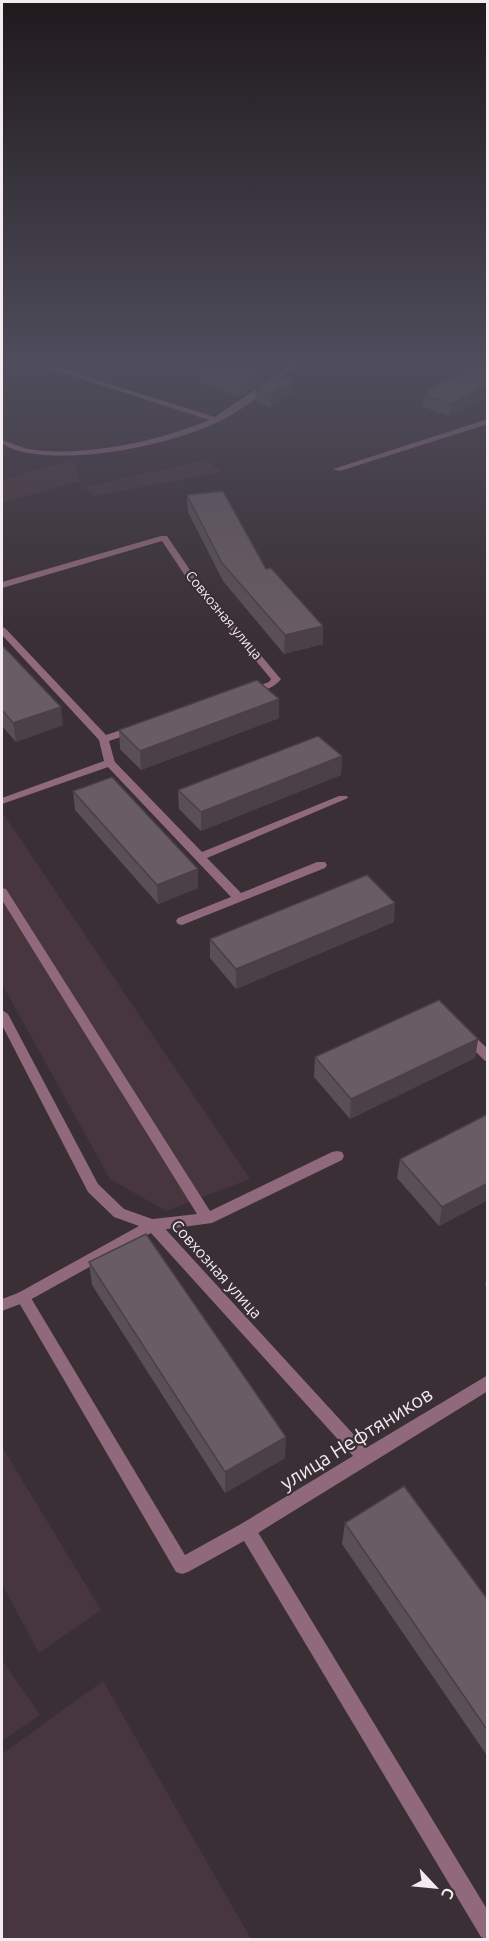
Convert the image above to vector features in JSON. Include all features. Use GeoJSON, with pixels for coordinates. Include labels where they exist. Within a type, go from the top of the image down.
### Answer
{"type":"FeatureCollection","features":[{"type":"Feature","properties":{"kind":"street"},"geometry":{"type":"LineString","coordinates":[[337,469],[379,456]]}},
{"type":"Feature","properties":{"kind":"street","name":"Совхозная улица"},"geometry":{"type":"LineString","coordinates":[[2,585],[164,538],[187,572],[276,679],[272,684],[238,695]]}},
{"type":"Feature","properties":{"kind":"street"},"geometry":{"type":"LineString","coordinates":[[2,630],[104,739],[110,763],[239,898]]}},
{"type":"Feature","properties":{"kind":"street"},"geometry":{"type":"LineString","coordinates":[[104,739],[148,724]]}},
{"type":"Feature","properties":{"kind":"street"},"geometry":{"type":"LineString","coordinates":[[2,801],[110,763]]}},
{"type":"Feature","properties":{"kind":"street"},"geometry":{"type":"LineString","coordinates":[[200,857],[343,798]]}},
{"type":"Feature","properties":{"kind":"street"},"geometry":{"type":"LineString","coordinates":[[182,921],[321,865]]}},
{"type":"Feature","properties":{"kind":"street"},"geometry":{"type":"LineString","coordinates":[[2,892],[207,1219]]}},
{"type":"Feature","properties":{"kind":"street","name":"Совхозная улица"},"geometry":{"type":"LineString","coordinates":[[2,1014],[93,1188],[119,1213],[153,1225],[363,1457]]}},
{"type":"Feature","properties":{"kind":"street"},"geometry":{"type":"LineString","coordinates":[[459,1028],[488,1057]]}},
{"type":"Feature","properties":{"kind":"street"},"geometry":{"type":"LineString","coordinates":[[2,1305],[23,1297],[153,1225],[207,1219],[337,1156]]}},
{"type":"Feature","properties":{"kind":"street","name":"улица Нефтяников"},"geometry":{"type":"LineString","coordinates":[[23,1297],[182,1566],[247,1530],[488,1382]]}},
{"type":"Feature","properties":{"kind":"street"},"geometry":{"type":"LineString","coordinates":[[247,1530],[488,1930]]}},
{"type":"Feature","properties":{"kind":"shaded area"},"geometry":{"type":"Polygon","coordinates":[[[73,460],[80,481],[2,503],[2,480],[73,460]]]}},
{"type":"Feature","properties":{"kind":"shaded area"},"geometry":{"type":"Polygon","coordinates":[[[206,460],[222,472],[94,496],[84,487],[206,460]]]}},
{"type":"Feature","properties":{"kind":"shaded area"},"geometry":{"type":"Polygon","coordinates":[[[2,812],[250,1179],[166,1211],[110,1179],[2,984],[2,812]]]}},
{"type":"Feature","properties":{"kind":"shaded area"},"geometry":{"type":"Polygon","coordinates":[[[2,1447],[101,1610],[39,1653],[2,1584],[2,1447]]]}},
{"type":"Feature","properties":{"kind":"shaded area"},"geometry":{"type":"Polygon","coordinates":[[[2,1660],[40,1715],[2,1741],[2,1660]]]}},
{"type":"Feature","properties":{"kind":"shaded area"},"geometry":{"type":"Polygon","coordinates":[[[103,1681],[251,1939],[2,1939],[2,1754],[103,1681]]]}},
{"type":"Feature","properties":{"kind":"building"},"geometry":{"type":"Polygon","coordinates":[[[223,491],[266,569],[271,568],[323,626],[285,635],[222,563],[187,495],[223,491]]]}},
{"type":"Feature","properties":{"kind":"building"},"geometry":{"type":"Polygon","coordinates":[[[2,645],[61,707],[13,723],[2,710],[2,645]]]}},
{"type":"Feature","properties":{"kind":"building"},"geometry":{"type":"Polygon","coordinates":[[[257,680],[279,699],[140,751],[119,730],[257,680]]]}},
{"type":"Feature","properties":{"kind":"building"},"geometry":{"type":"Polygon","coordinates":[[[318,736],[342,756],[201,812],[178,790],[318,736]]]}},
{"type":"Feature","properties":{"kind":"building"},"geometry":{"type":"Polygon","coordinates":[[[112,777],[198,869],[157,885],[73,791],[112,777]]]}},
{"type":"Feature","properties":{"kind":"building"},"geometry":{"type":"Polygon","coordinates":[[[367,875],[395,903],[236,969],[210,939],[367,875]]]}},
{"type":"Feature","properties":{"kind":"building"},"geometry":{"type":"Polygon","coordinates":[[[439,1000],[478,1039],[351,1099],[315,1057],[439,1000]]]}},
{"type":"Feature","properties":{"kind":"building"},"geometry":{"type":"Polygon","coordinates":[[[488,1114],[488,1183],[442,1207],[400,1159],[488,1114]]]}},
{"type":"Feature","properties":{"kind":"building"},"geometry":{"type":"Polygon","coordinates":[[[146,1234],[286,1437],[225,1472],[89,1262],[146,1234]]]}},
{"type":"Feature","properties":{"kind":"building"},"geometry":{"type":"Polygon","coordinates":[[[404,1486],[488,1600],[488,1731],[345,1523],[404,1486]]]}}]}
